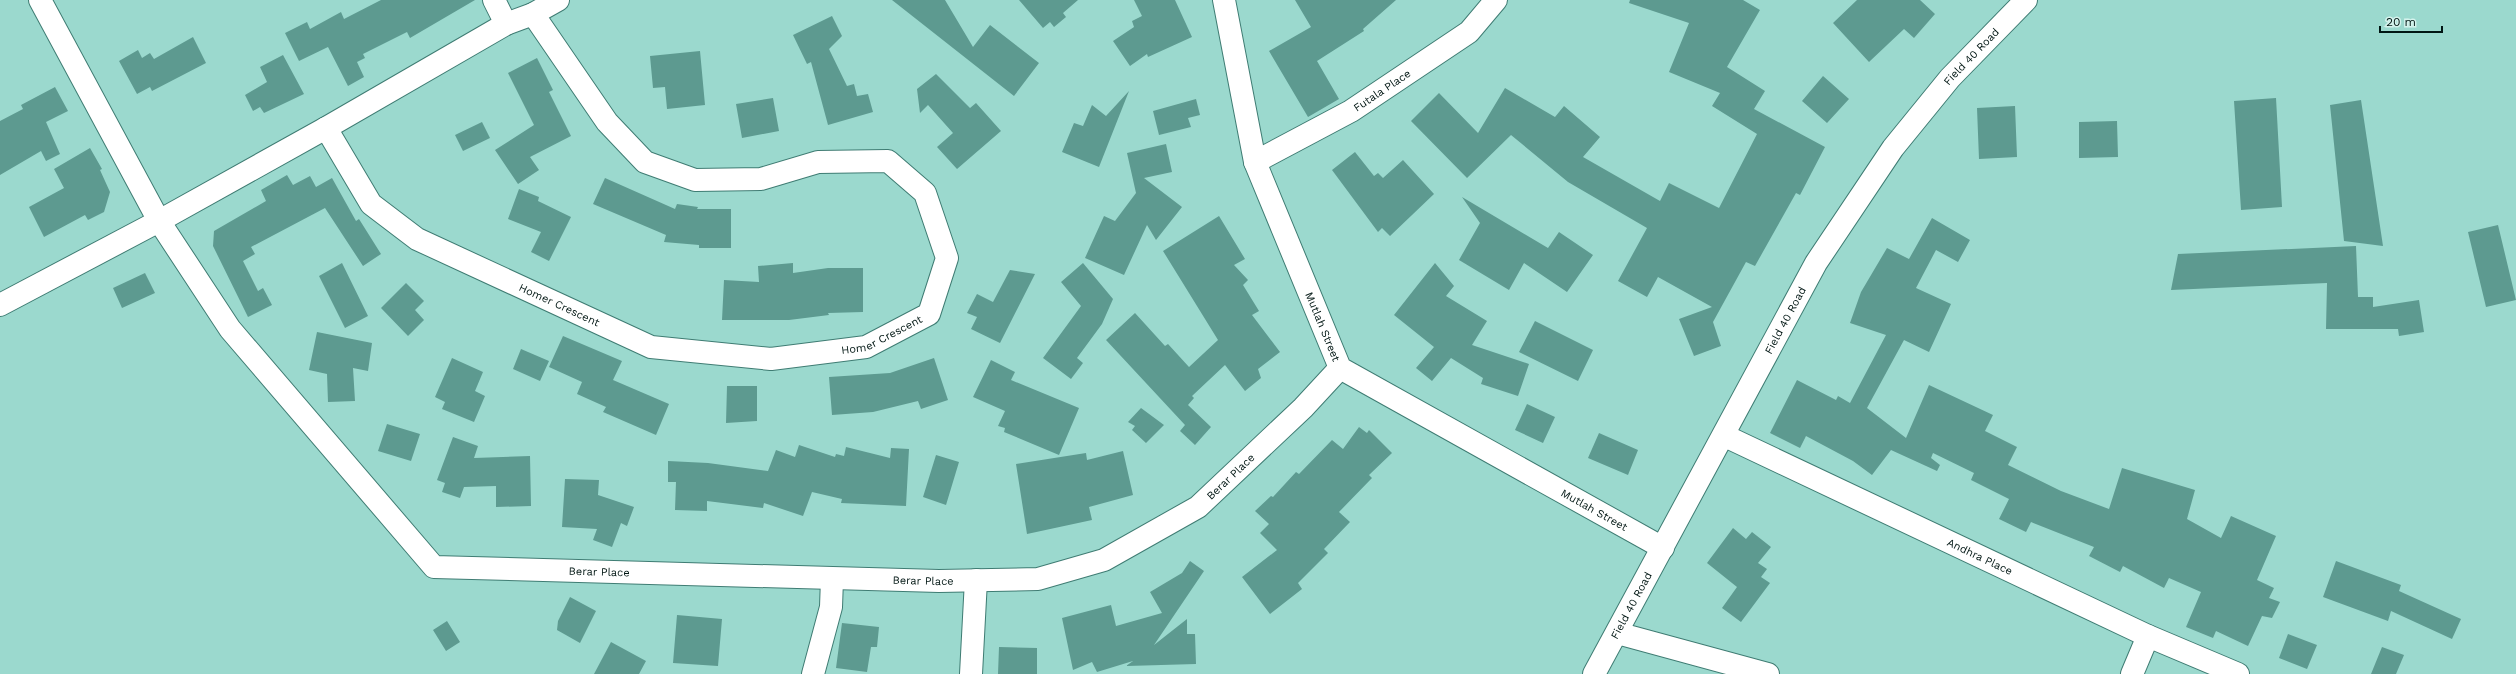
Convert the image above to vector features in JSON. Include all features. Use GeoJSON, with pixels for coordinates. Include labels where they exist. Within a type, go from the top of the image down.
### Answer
{"type":"FeatureCollection","features":[{"type":"Feature","properties":{"kind":"street"},"geometry":{"type":"LineString","coordinates":[[40,0],[159,221]]}},
{"type":"Feature","properties":{"kind":"street"},"geometry":{"type":"LineString","coordinates":[[494,0],[506,24]]}},
{"type":"Feature","properties":{"kind":"street"},"geometry":{"type":"LineString","coordinates":[[0,305],[159,221],[326,128],[506,24],[533,14],[558,0]]}},
{"type":"Feature","properties":{"kind":"street","name":"Mutlah Street"},"geometry":{"type":"LineString","coordinates":[[1224,0],[1255,162],[1340,368],[1664,548]]}},
{"type":"Feature","properties":{"kind":"street","name":"Futala Place"},"geometry":{"type":"LineString","coordinates":[[1255,162],[1351,111],[1469,32],[1496,0]]}},
{"type":"Feature","properties":{"kind":"street","name":"Field 40 Road"},"geometry":{"type":"LineString","coordinates":[[1594,674],[1725,436],[1816,263],[1892,148],[1950,78],[2026,0]]}},
{"type":"Feature","properties":{"kind":"street","name":"Homer Crescent"},"geometry":{"type":"LineString","coordinates":[[326,128],[371,204],[417,239],[651,347],[778,358],[866,347],[929,314],[947,258],[925,193],[888,161],[818,162],[761,180],[696,180],[645,162],[606,122],[533,14]]}},
{"type":"Feature","properties":{"kind":"street","name":"Berar Place"},"geometry":{"type":"LineString","coordinates":[[159,221],[230,329],[434,567],[832,578],[976,580],[1038,579],[1104,560],[1198,507],[1298,413],[1340,368]]}},
{"type":"Feature","properties":{"kind":"street","name":"Andhra Place"},"geometry":{"type":"LineString","coordinates":[[1725,436],[2148,636],[2238,674]]}},
{"type":"Feature","properties":{"kind":"street"},"geometry":{"type":"LineString","coordinates":[[813,674],[831,607],[832,578]]}},
{"type":"Feature","properties":{"kind":"street"},"geometry":{"type":"LineString","coordinates":[[970,674],[976,580]]}},
{"type":"Feature","properties":{"kind":"street"},"geometry":{"type":"LineString","coordinates":[[1617,633],[1768,674]]}},
{"type":"Feature","properties":{"kind":"street"},"geometry":{"type":"LineString","coordinates":[[2132,674],[2148,636]]}},
{"type":"Feature","properties":{"kind":"building"},"geometry":{"type":"Polygon","coordinates":[[[381,0],[475,0],[410,38],[407,32],[363,54],[365,58],[357,62],[364,77],[348,86],[328,47],[299,61],[285,33],[307,22],[310,29],[341,12],[344,19],[381,0]]]}},
{"type":"Feature","properties":{"kind":"building"},"geometry":{"type":"Polygon","coordinates":[[[892,0],[945,0],[973,47],[990,25],[1039,63],[1014,96],[892,0]]]}},
{"type":"Feature","properties":{"kind":"building"},"geometry":{"type":"Polygon","coordinates":[[[1019,0],[1078,0],[1063,13],[1066,17],[1054,27],[1050,22],[1043,28],[1019,0]]]}},
{"type":"Feature","properties":{"kind":"building"},"geometry":{"type":"Polygon","coordinates":[[[1134,0],[1175,0],[1192,37],[1148,57],[1147,54],[1130,66],[1113,41],[1134,27],[1132,21],[1142,16],[1134,0]]]}},
{"type":"Feature","properties":{"kind":"building"},"geometry":{"type":"Polygon","coordinates":[[[1295,0],[1396,0],[1363,29],[1364,31],[1317,61],[1339,99],[1308,117],[1269,51],[1311,27],[1295,0]]]}},
{"type":"Feature","properties":{"kind":"building"},"geometry":{"type":"Polygon","coordinates":[[[1630,0],[1743,0],[1760,10],[1727,67],[1765,91],[1754,109],[1825,147],[1800,195],[1796,193],[1755,266],[1746,262],[1713,322],[1721,346],[1694,356],[1679,319],[1712,307],[1658,277],[1647,297],[1618,281],[1647,228],[1568,182],[1511,135],[1467,178],[1411,121],[1439,93],[1478,133],[1505,88],[1555,117],[1564,106],[1600,137],[1583,157],[1660,201],[1669,183],[1719,208],[1757,134],[1712,106],[1720,93],[1669,72],[1689,23],[1629,3],[1630,0]]]}},
{"type":"Feature","properties":{"kind":"building"},"geometry":{"type":"Polygon","coordinates":[[[1857,0],[1920,0],[1935,14],[1914,38],[1904,29],[1869,62],[1833,23],[1857,0]]]}},
{"type":"Feature","properties":{"kind":"building"},"geometry":{"type":"Polygon","coordinates":[[[832,16],[842,36],[829,49],[847,86],[854,84],[857,96],[868,94],[873,112],[828,125],[811,62],[807,64],[793,35],[832,16]]]}},
{"type":"Feature","properties":{"kind":"building"},"geometry":{"type":"Polygon","coordinates":[[[193,37],[206,63],[152,91],[150,87],[137,94],[119,61],[138,50],[142,58],[150,53],[154,59],[193,37]]]}},
{"type":"Feature","properties":{"kind":"building"},"geometry":{"type":"Polygon","coordinates":[[[700,51],[705,105],[667,109],[665,87],[653,88],[650,56],[700,51]]]}},
{"type":"Feature","properties":{"kind":"building"},"geometry":{"type":"Polygon","coordinates":[[[283,55],[304,94],[264,113],[260,107],[253,111],[245,95],[267,82],[260,67],[283,55]]]}},
{"type":"Feature","properties":{"kind":"building"},"geometry":{"type":"Polygon","coordinates":[[[537,58],[553,90],[549,92],[571,136],[530,157],[539,170],[518,184],[495,150],[534,125],[508,73],[537,58]]]}},
{"type":"Feature","properties":{"kind":"building"},"geometry":{"type":"Polygon","coordinates":[[[936,74],[970,108],[976,103],[1001,131],[957,169],[937,147],[953,133],[928,105],[920,113],[917,89],[936,74]]]}},
{"type":"Feature","properties":{"kind":"building"},"geometry":{"type":"Polygon","coordinates":[[[1823,76],[1849,99],[1827,123],[1802,101],[1823,76]]]}},
{"type":"Feature","properties":{"kind":"building"},"geometry":{"type":"Polygon","coordinates":[[[55,87],[68,111],[46,122],[60,154],[46,161],[41,151],[0,175],[0,121],[23,109],[21,105],[55,87]]]}},
{"type":"Feature","properties":{"kind":"building"},"geometry":{"type":"Polygon","coordinates":[[[1129,91],[1099,167],[1062,152],[1074,123],[1083,126],[1092,105],[1106,116],[1129,91]]]}},
{"type":"Feature","properties":{"kind":"building"},"geometry":{"type":"Polygon","coordinates":[[[773,98],[779,131],[742,138],[736,104],[773,98]]]}},
{"type":"Feature","properties":{"kind":"building"},"geometry":{"type":"Polygon","coordinates":[[[2276,98],[2282,207],[2241,210],[2234,101],[2276,98]]]}},
{"type":"Feature","properties":{"kind":"building"},"geometry":{"type":"Polygon","coordinates":[[[1196,99],[1200,115],[1188,118],[1191,127],[1159,135],[1153,111],[1196,99]]]}},
{"type":"Feature","properties":{"kind":"building"},"geometry":{"type":"Polygon","coordinates":[[[2361,100],[2383,246],[2344,241],[2330,105],[2361,100]]]}},
{"type":"Feature","properties":{"kind":"building"},"geometry":{"type":"Polygon","coordinates":[[[2015,106],[2017,157],[1979,159],[1977,108],[2015,106]]]}},
{"type":"Feature","properties":{"kind":"building"},"geometry":{"type":"Polygon","coordinates":[[[2117,121],[2118,157],[2079,158],[2079,122],[2117,121]]]}},
{"type":"Feature","properties":{"kind":"building"},"geometry":{"type":"Polygon","coordinates":[[[482,122],[490,138],[463,151],[455,135],[482,122]]]}},
{"type":"Feature","properties":{"kind":"building"},"geometry":{"type":"Polygon","coordinates":[[[1166,144],[1172,172],[1144,178],[1182,207],[1156,240],[1147,225],[1124,275],[1085,258],[1104,216],[1115,221],[1136,193],[1127,153],[1166,144]]]}},
{"type":"Feature","properties":{"kind":"building"},"geometry":{"type":"Polygon","coordinates":[[[90,148],[102,169],[100,170],[110,192],[104,212],[88,220],[85,215],[44,237],[29,207],[64,188],[54,169],[90,148]]]}},
{"type":"Feature","properties":{"kind":"building"},"geometry":{"type":"Polygon","coordinates":[[[1355,152],[1374,176],[1378,173],[1383,178],[1403,160],[1434,194],[1390,236],[1382,228],[1378,232],[1332,170],[1355,152]]]}},
{"type":"Feature","properties":{"kind":"building"},"geometry":{"type":"Polygon","coordinates":[[[287,175],[293,185],[310,176],[316,187],[332,178],[356,221],[359,219],[381,254],[363,266],[325,208],[251,247],[255,254],[243,261],[258,291],[263,288],[272,305],[248,317],[213,246],[214,231],[266,201],[261,190],[287,175]]]}},
{"type":"Feature","properties":{"kind":"building"},"geometry":{"type":"Polygon","coordinates":[[[605,178],[675,209],[677,204],[698,207],[697,209],[731,209],[731,248],[699,248],[699,245],[664,242],[666,235],[593,204],[605,178]]]}},
{"type":"Feature","properties":{"kind":"building"},"geometry":{"type":"Polygon","coordinates":[[[519,189],[539,197],[538,201],[571,217],[549,261],[531,252],[541,232],[508,219],[519,189]]]}},
{"type":"Feature","properties":{"kind":"building"},"geometry":{"type":"Polygon","coordinates":[[[1462,197],[1548,248],[1559,232],[1593,255],[1567,292],[1524,263],[1509,290],[1459,260],[1480,223],[1462,197]]]}},
{"type":"Feature","properties":{"kind":"building"},"geometry":{"type":"Polygon","coordinates":[[[1219,216],[1245,259],[1234,265],[1248,280],[1243,285],[1259,311],[1252,315],[1280,352],[1258,369],[1261,378],[1245,391],[1225,365],[1192,396],[1194,398],[1188,405],[1211,427],[1195,445],[1180,431],[1185,425],[1106,340],[1135,313],[1165,346],[1168,344],[1189,367],[1218,340],[1163,251],[1219,216]]]}},
{"type":"Feature","properties":{"kind":"building"},"geometry":{"type":"Polygon","coordinates":[[[1932,218],[1970,240],[1958,262],[1936,250],[1916,288],[1951,304],[1929,352],[1904,340],[1867,408],[1906,438],[1929,385],[1993,415],[1985,431],[2017,447],[2008,465],[2061,491],[2109,509],[2122,468],[2195,490],[2187,519],[2221,538],[2231,516],[2276,536],[2257,580],[2274,588],[2269,598],[2280,602],[2272,618],[2262,616],[2248,646],[2216,631],[2213,638],[2186,627],[2201,592],[2169,578],[2164,588],[2123,566],[2120,572],[2089,556],[2094,547],[2031,522],[2026,532],[1999,519],[2009,499],[1971,480],[1974,473],[1933,453],[1931,458],[1940,465],[1937,471],[1891,450],[1872,475],[1853,461],[1806,436],[1800,448],[1770,433],[1797,380],[1836,400],[1838,396],[1850,403],[1886,335],[1850,323],[1861,292],[1887,248],[1909,259],[1932,218]]]}},
{"type":"Feature","properties":{"kind":"building"},"geometry":{"type":"Polygon","coordinates":[[[2498,225],[2516,300],[2486,307],[2468,232],[2498,225]]]}},
{"type":"Feature","properties":{"kind":"building"},"geometry":{"type":"Polygon","coordinates":[[[2356,246],[2358,297],[2373,297],[2373,307],[2419,300],[2424,332],[2399,336],[2398,329],[2326,329],[2327,283],[2171,290],[2178,254],[2356,246]]]}},
{"type":"Feature","properties":{"kind":"building"},"geometry":{"type":"Polygon","coordinates":[[[342,263],[368,316],[345,328],[319,276],[342,263]]]}},
{"type":"Feature","properties":{"kind":"building"},"geometry":{"type":"Polygon","coordinates":[[[793,263],[793,273],[828,268],[863,268],[863,312],[828,313],[829,315],[789,320],[722,320],[724,280],[759,282],[758,266],[793,263]]]}},
{"type":"Feature","properties":{"kind":"building"},"geometry":{"type":"Polygon","coordinates":[[[1083,263],[1113,299],[1102,324],[1077,358],[1083,363],[1071,379],[1043,358],[1081,306],[1061,282],[1083,263]]]}},
{"type":"Feature","properties":{"kind":"building"},"geometry":{"type":"Polygon","coordinates":[[[1435,263],[1454,286],[1446,296],[1487,321],[1472,345],[1529,364],[1518,396],[1481,384],[1483,378],[1451,358],[1432,381],[1416,368],[1434,347],[1394,315],[1435,263]]]}},
{"type":"Feature","properties":{"kind":"building"},"geometry":{"type":"Polygon","coordinates":[[[1010,270],[1035,274],[1000,343],[971,329],[977,317],[967,313],[977,294],[993,302],[1010,270]]]}},
{"type":"Feature","properties":{"kind":"building"},"geometry":{"type":"Polygon","coordinates":[[[145,273],[155,293],[122,308],[113,288],[145,273]]]}},
{"type":"Feature","properties":{"kind":"building"},"geometry":{"type":"Polygon","coordinates":[[[406,283],[424,301],[415,310],[424,320],[408,336],[381,308],[406,283]]]}},
{"type":"Feature","properties":{"kind":"building"},"geometry":{"type":"Polygon","coordinates":[[[1535,321],[1593,350],[1578,381],[1519,352],[1535,321]]]}},
{"type":"Feature","properties":{"kind":"building"},"geometry":{"type":"Polygon","coordinates":[[[317,332],[372,343],[368,371],[353,368],[355,401],[328,402],[327,374],[309,370],[317,332]]]}},
{"type":"Feature","properties":{"kind":"building"},"geometry":{"type":"Polygon","coordinates":[[[563,336],[622,361],[613,380],[669,404],[656,435],[603,412],[606,407],[577,394],[582,382],[549,367],[563,336]]]}},
{"type":"Feature","properties":{"kind":"building"},"geometry":{"type":"Polygon","coordinates":[[[521,349],[549,361],[540,381],[513,369],[521,349]]]}},
{"type":"Feature","properties":{"kind":"building"},"geometry":{"type":"Polygon","coordinates":[[[452,358],[483,372],[475,391],[485,396],[474,422],[442,409],[445,402],[435,397],[452,358]]]}},
{"type":"Feature","properties":{"kind":"building"},"geometry":{"type":"Polygon","coordinates":[[[934,358],[948,400],[921,409],[918,401],[873,412],[832,415],[829,377],[890,373],[934,358]]]}},
{"type":"Feature","properties":{"kind":"building"},"geometry":{"type":"Polygon","coordinates":[[[991,360],[1015,372],[1011,380],[1079,408],[1059,455],[1004,432],[1005,428],[998,426],[1005,411],[973,397],[991,360]]]}},
{"type":"Feature","properties":{"kind":"building"},"geometry":{"type":"Polygon","coordinates":[[[727,386],[757,386],[757,421],[726,423],[727,386]]]}},
{"type":"Feature","properties":{"kind":"building"},"geometry":{"type":"Polygon","coordinates":[[[1527,404],[1555,417],[1543,443],[1515,430],[1527,404]]]}},
{"type":"Feature","properties":{"kind":"building"},"geometry":{"type":"Polygon","coordinates":[[[1141,408],[1164,425],[1146,443],[1132,430],[1135,426],[1128,422],[1141,408]]]}},
{"type":"Feature","properties":{"kind":"building"},"geometry":{"type":"Polygon","coordinates":[[[387,424],[420,434],[411,461],[378,451],[387,424]]]}},
{"type":"Feature","properties":{"kind":"building"},"geometry":{"type":"Polygon","coordinates":[[[1359,427],[1367,433],[1369,430],[1392,453],[1369,475],[1372,478],[1339,512],[1350,522],[1324,549],[1328,553],[1298,583],[1302,589],[1270,614],[1242,577],[1277,550],[1260,533],[1269,524],[1255,511],[1271,496],[1273,497],[1296,472],[1299,474],[1332,440],[1343,449],[1359,427]]]}},
{"type":"Feature","properties":{"kind":"building"},"geometry":{"type":"Polygon","coordinates":[[[1599,433],[1638,450],[1628,475],[1588,458],[1599,433]]]}},
{"type":"Feature","properties":{"kind":"building"},"geometry":{"type":"Polygon","coordinates":[[[453,437],[478,446],[474,458],[530,456],[531,506],[496,507],[496,486],[464,487],[460,498],[442,492],[445,483],[437,480],[453,437]]]}},
{"type":"Feature","properties":{"kind":"building"},"geometry":{"type":"Polygon","coordinates":[[[799,445],[835,457],[836,454],[844,456],[846,447],[890,458],[891,448],[909,449],[906,506],[841,503],[842,499],[812,492],[803,516],[764,503],[763,508],[707,501],[707,511],[675,510],[676,482],[668,482],[668,461],[708,463],[768,471],[776,450],[795,457],[799,445]]]}},
{"type":"Feature","properties":{"kind":"building"},"geometry":{"type":"Polygon","coordinates":[[[1123,451],[1133,495],[1089,507],[1092,520],[1027,534],[1016,464],[1086,453],[1087,460],[1123,451]]]}},
{"type":"Feature","properties":{"kind":"building"},"geometry":{"type":"Polygon","coordinates":[[[936,455],[959,462],[946,505],[923,497],[936,455]]]}},
{"type":"Feature","properties":{"kind":"building"},"geometry":{"type":"Polygon","coordinates":[[[565,479],[599,480],[598,495],[634,507],[627,526],[621,523],[612,547],[593,540],[597,529],[562,527],[565,479]]]}},
{"type":"Feature","properties":{"kind":"building"},"geometry":{"type":"Polygon","coordinates":[[[1733,528],[1746,539],[1752,532],[1771,547],[1758,563],[1767,569],[1761,577],[1770,583],[1741,622],[1722,608],[1737,587],[1707,563],[1733,528]]]}},
{"type":"Feature","properties":{"kind":"building"},"geometry":{"type":"Polygon","coordinates":[[[1190,561],[1204,571],[1154,645],[1187,619],[1187,634],[1195,634],[1196,664],[1126,666],[1133,661],[1097,672],[1092,662],[1073,670],[1062,618],[1111,605],[1116,626],[1162,613],[1150,592],[1182,573],[1190,561]]]}},
{"type":"Feature","properties":{"kind":"building"},"geometry":{"type":"Polygon","coordinates":[[[2336,561],[2401,585],[2399,591],[2461,619],[2452,639],[2391,611],[2388,621],[2323,597],[2336,561]]]}},
{"type":"Feature","properties":{"kind":"building"},"geometry":{"type":"Polygon","coordinates":[[[570,597],[596,611],[580,643],[557,630],[558,621],[570,597]]]}},
{"type":"Feature","properties":{"kind":"building"},"geometry":{"type":"Polygon","coordinates":[[[677,615],[722,619],[718,666],[673,663],[677,615]]]}},
{"type":"Feature","properties":{"kind":"building"},"geometry":{"type":"Polygon","coordinates":[[[447,621],[460,642],[446,651],[433,630],[447,621]]]}},
{"type":"Feature","properties":{"kind":"building"},"geometry":{"type":"Polygon","coordinates":[[[842,623],[879,627],[877,647],[871,647],[867,672],[836,668],[842,623]]]}},
{"type":"Feature","properties":{"kind":"building"},"geometry":{"type":"Polygon","coordinates":[[[2288,634],[2317,645],[2307,669],[2279,658],[2288,634]]]}},
{"type":"Feature","properties":{"kind":"building"},"geometry":{"type":"Polygon","coordinates":[[[611,642],[646,661],[639,674],[594,674],[611,642]]]}},
{"type":"Feature","properties":{"kind":"building"},"geometry":{"type":"Polygon","coordinates":[[[999,647],[1037,648],[1037,674],[998,674],[999,647]]]}},
{"type":"Feature","properties":{"kind":"building"},"geometry":{"type":"Polygon","coordinates":[[[2382,647],[2404,655],[2396,674],[2371,674],[2382,647]]]}}]}
